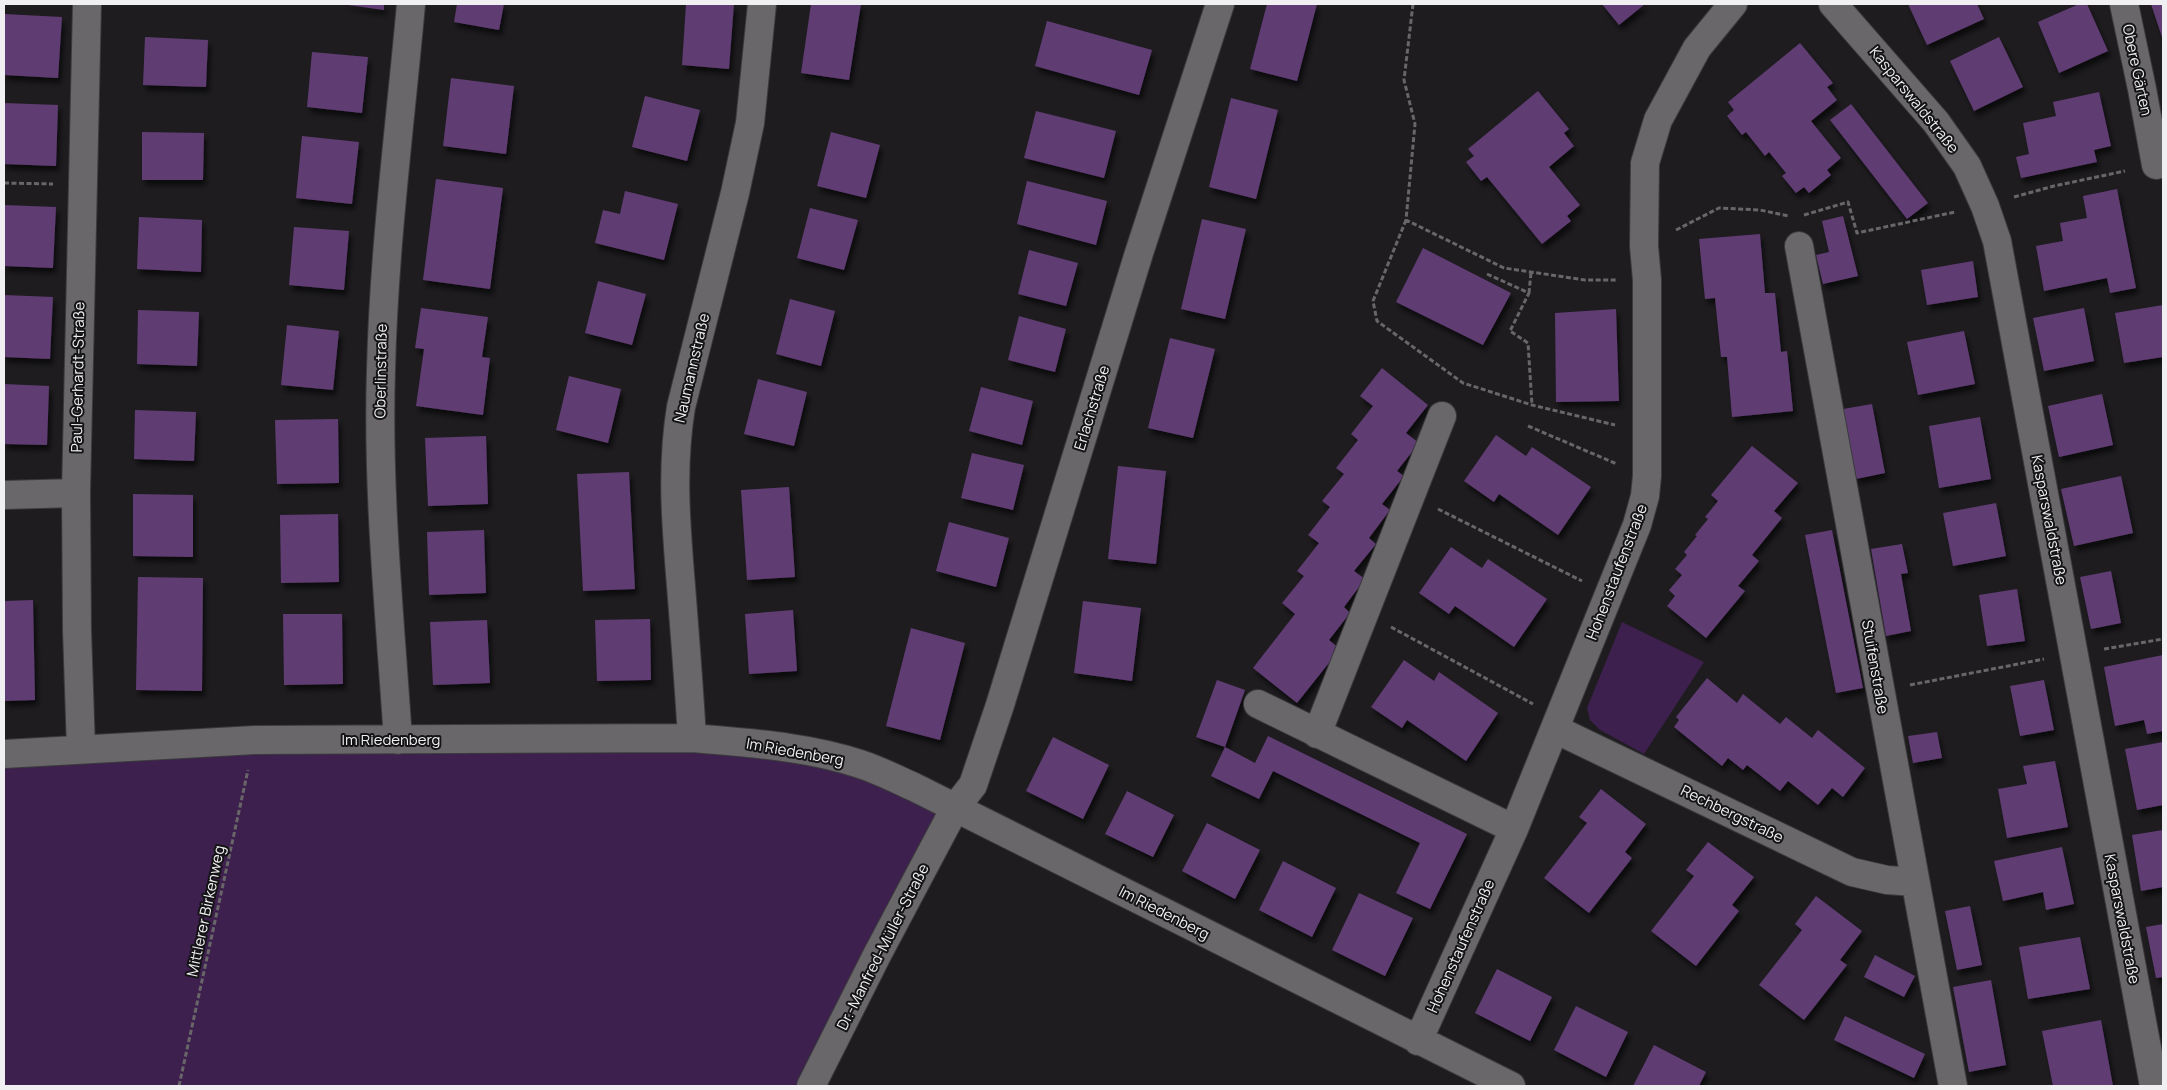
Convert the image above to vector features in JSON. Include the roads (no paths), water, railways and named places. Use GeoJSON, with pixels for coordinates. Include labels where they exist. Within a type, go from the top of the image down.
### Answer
{"type":"FeatureCollection","features":[{"type":"Feature","properties":{"kind":"street","name":"Paul-Gerhardt-Straße"},"geometry":{"type":"LineString","coordinates":[[81,749],[77,630],[76,493],[87,4]]}},
{"type":"Feature","properties":{"kind":"street","name":"Oberlinstraße"},"geometry":{"type":"LineString","coordinates":[[398,740],[380,444],[381,371],[388,232],[411,4]]}},
{"type":"Feature","properties":{"kind":"street","name":"Naumannstraße"},"geometry":{"type":"LineString","coordinates":[[692,738],[676,517],[674,474],[676,436],[681,407],[735,193],[750,123],[762,4]]}},
{"type":"Feature","properties":{"kind":"street","name":"Erlachstraße"},"geometry":{"type":"LineString","coordinates":[[955,808],[973,785],[1000,705],[1136,262],[1220,4]]}},
{"type":"Feature","properties":{"kind":"street","name":"Hohenstaufenstraße"},"geometry":{"type":"LineString","coordinates":[[1418,1040],[1514,829],[1637,525],[1646,496],[1648,280],[1644,246],[1645,163],[1658,120],[1697,48],[1733,4]]}},
{"type":"Feature","properties":{"kind":"street","name":"Kasparswaldstraße"},"geometry":{"type":"LineString","coordinates":[[1833,4],[1936,122],[1967,166],[1985,206],[1997,241],[2154,1086]]}},
{"type":"Feature","properties":{"kind":"street","name":"Obere Gärten"},"geometry":{"type":"LineString","coordinates":[[2124,4],[2156,165]]}},
{"type":"Feature","properties":{"kind":"street","name":"Stuifenstraße"},"geometry":{"type":"LineString","coordinates":[[1800,246],[1953,1086]]}},
{"type":"Feature","properties":{"kind":"street"},"geometry":{"type":"LineString","coordinates":[[1317,734],[1442,416]]}},
{"type":"Feature","properties":{"kind":"street"},"geometry":{"type":"LineString","coordinates":[[4,495],[76,493]]}},
{"type":"Feature","properties":{"kind":"street"},"geometry":{"type":"LineString","coordinates":[[1258,704],[1514,829]]}},
{"type":"Feature","properties":{"kind":"street","name":"Rechbergstraße"},"geometry":{"type":"LineString","coordinates":[[1557,724],[1852,872],[1887,880],[1915,882]]}},
{"type":"Feature","properties":{"kind":"street","name":"Im Riedenberg"},"geometry":{"type":"LineString","coordinates":[[4,754],[255,740],[692,738],[797,749],[860,764],[916,788],[1511,1086]]}},
{"type":"Feature","properties":{"kind":"street","name":"Dr.-Manfred-Müller-Straße"},"geometry":{"type":"LineString","coordinates":[[811,1086],[877,955],[955,808]]}}]}
